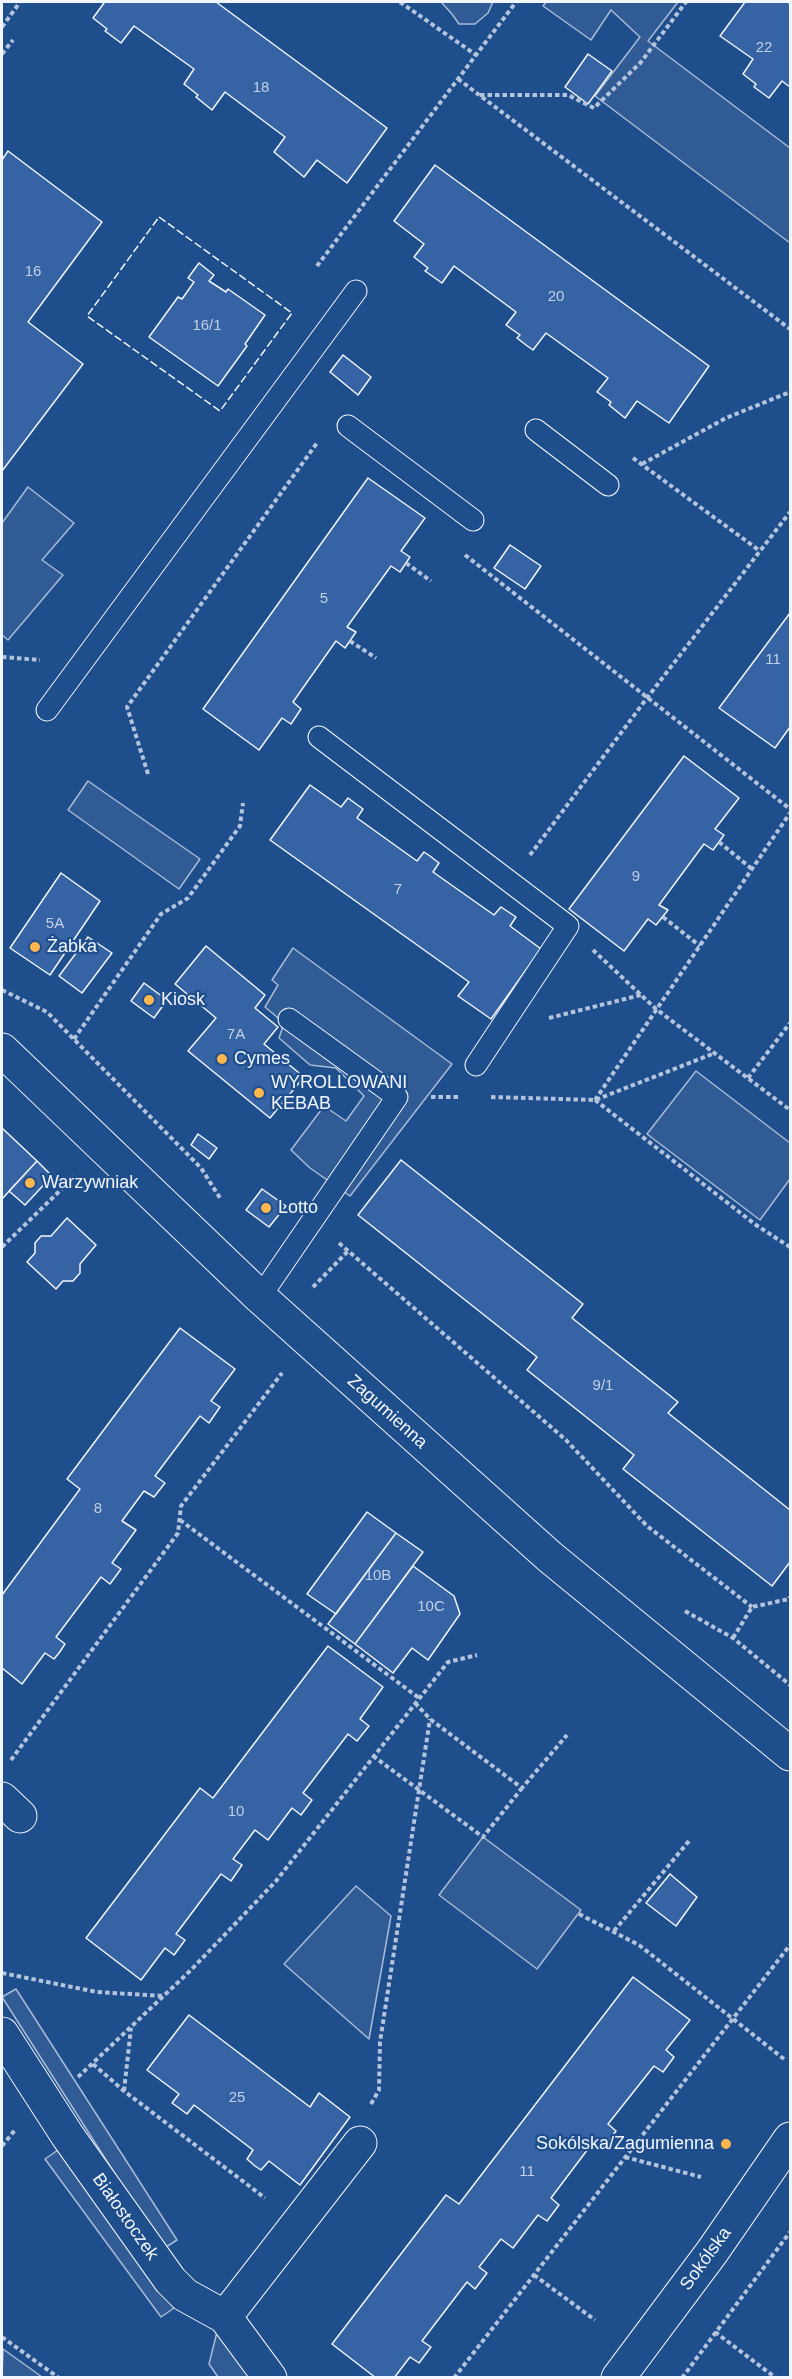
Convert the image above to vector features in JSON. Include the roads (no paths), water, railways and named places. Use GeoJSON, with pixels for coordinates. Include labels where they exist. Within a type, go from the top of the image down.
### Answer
{"type":"FeatureCollection","features":[{"type":"Feature","properties":{"kind":"street","name":"Zagumienna"},"geometry":{"type":"LineString","coordinates":[[2,1050],[260,1297],[550,1557],[790,1754]]}},
{"type":"Feature","properties":{"kind":"street","name":"Białostoczek"},"geometry":{"type":"LineString","coordinates":[[2,2034],[46,2104],[170,2280],[185,2295],[225,2317],[270,2378]]}},
{"type":"Feature","properties":{"kind":"street","name":"Sokólska"},"geometry":{"type":"LineString","coordinates":[[618,2378],[712,2252],[790,2139]]}},
{"type":"Feature","properties":{"kind":"street"},"geometry":{"type":"LineString","coordinates":[[225,2317],[360,2143]]}},
{"type":"Feature","properties":{"kind":"lane"},"geometry":{"type":"LineString","coordinates":[[47,710],[356,291]]}},
{"type":"Feature","properties":{"kind":"lane"},"geometry":{"type":"LineString","coordinates":[[348,426],[473,520]]}},
{"type":"Feature","properties":{"kind":"lane"},"geometry":{"type":"LineString","coordinates":[[536,430],[608,485]]}},
{"type":"Feature","properties":{"kind":"lane"},"geometry":{"type":"LineString","coordinates":[[319,737],[568,926],[476,1065]]}},
{"type":"Feature","properties":{"kind":"lane"},"geometry":{"type":"LineString","coordinates":[[260,1297],[397,1097],[289,1019]]}},
{"type":"Feature","properties":{"kind":"place","name":"Żabka"},"geometry":{"type":"Point","coordinates":[35,947]}},
{"type":"Feature","properties":{"kind":"place","name":"Kiosk"},"geometry":{"type":"Point","coordinates":[149,1000]}},
{"type":"Feature","properties":{"kind":"place","name":"Cymes"},"geometry":{"type":"Point","coordinates":[222,1059]}},
{"type":"Feature","properties":{"kind":"place","name":"WYROLLOWANI KEBAB"},"geometry":{"type":"Point","coordinates":[259,1093]}},
{"type":"Feature","properties":{"kind":"place","name":"Warzywniak"},"geometry":{"type":"Point","coordinates":[30,1183]}},
{"type":"Feature","properties":{"kind":"place","name":"Lotto"},"geometry":{"type":"Point","coordinates":[266,1208]}},
{"type":"Feature","properties":{"kind":"place","name":"Sokólska/Zagumienna"},"geometry":{"type":"Point","coordinates":[726,2144]}}]}
